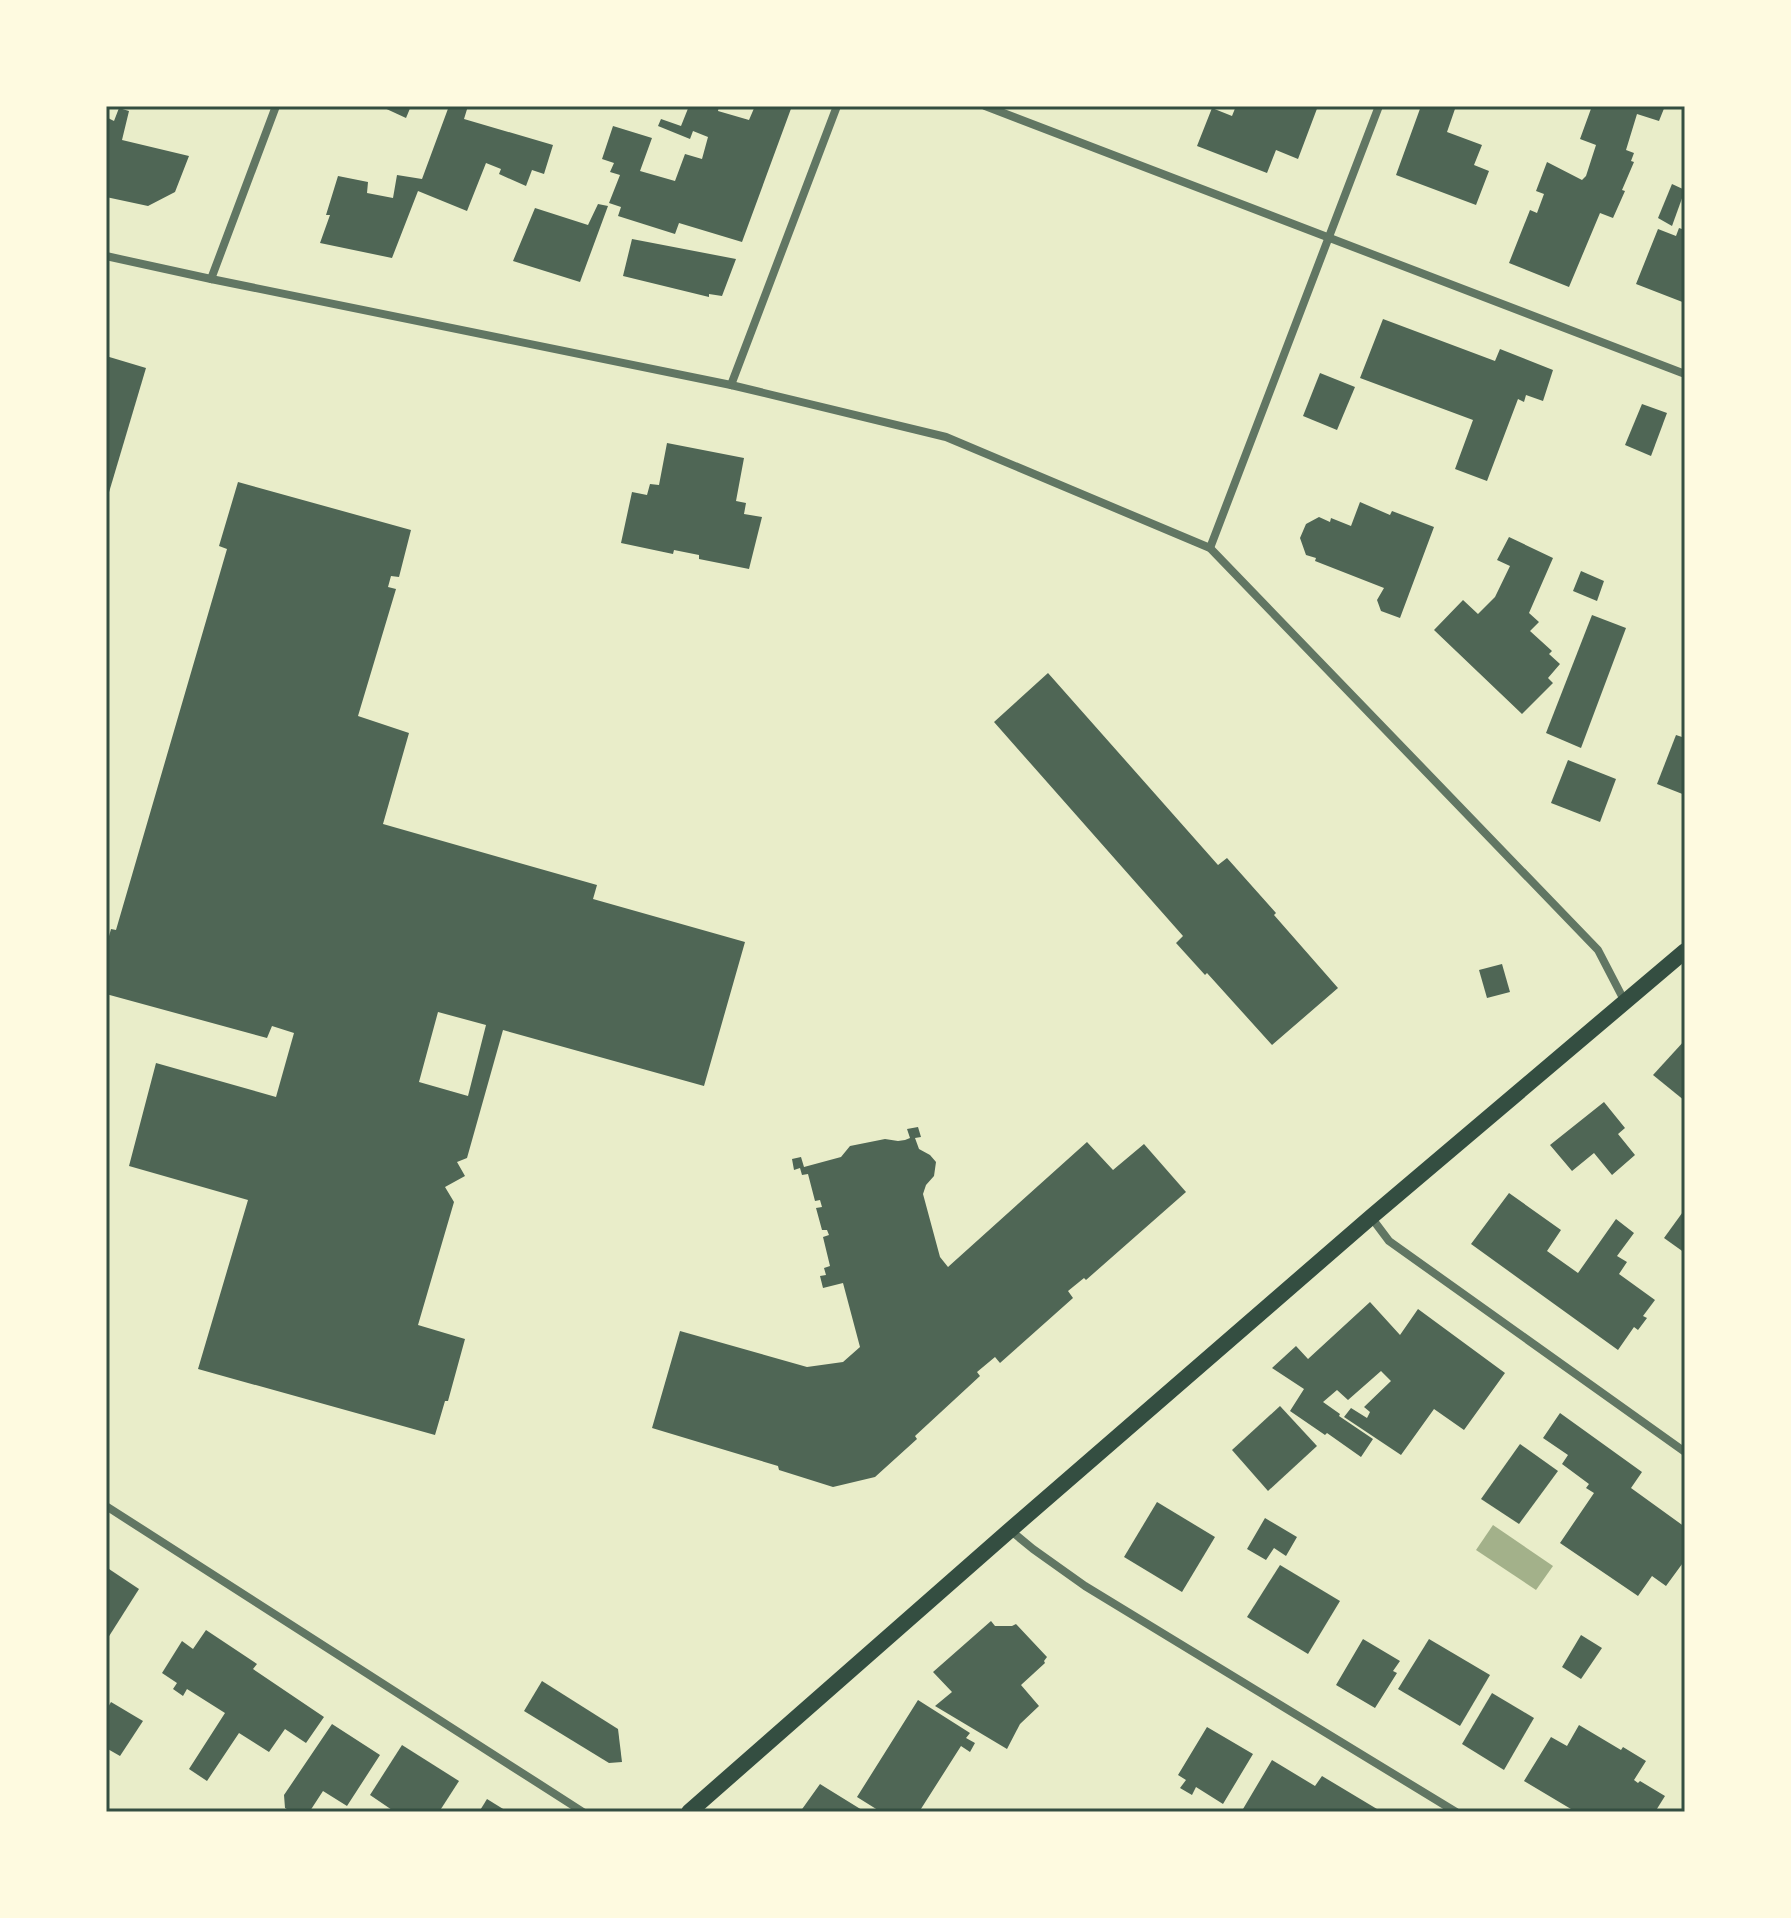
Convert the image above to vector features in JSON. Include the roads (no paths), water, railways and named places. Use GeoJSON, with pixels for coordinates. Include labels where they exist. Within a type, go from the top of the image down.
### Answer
{"type":"FeatureCollection","features":[{"type":"Feature","properties":{"kind":"main road"},"geometry":{"type":"LineString","coordinates":[[689,1812],[1371,1217],[1685,951]]}},
{"type":"Feature","properties":{"kind":"street"},"geometry":{"type":"LineString","coordinates":[[211,279],[276,106]]}},
{"type":"Feature","properties":{"kind":"street"},"geometry":{"type":"LineString","coordinates":[[731,385],[837,106]]}},
{"type":"Feature","properties":{"kind":"street"},"geometry":{"type":"LineString","coordinates":[[985,106],[1685,374]]}},
{"type":"Feature","properties":{"kind":"street"},"geometry":{"type":"LineString","coordinates":[[1210,548],[1379,106]]}},
{"type":"Feature","properties":{"kind":"street"},"geometry":{"type":"LineString","coordinates":[[106,256],[731,385],[946,437],[1210,548],[1598,950],[1626,1002]]}},
{"type":"Feature","properties":{"kind":"street"},"geometry":{"type":"LineString","coordinates":[[1371,1217],[1389,1241],[1685,1452]]}},
{"type":"Feature","properties":{"kind":"street"},"geometry":{"type":"LineString","coordinates":[[106,1506],[583,1812]]}},
{"type":"Feature","properties":{"kind":"street"},"geometry":{"type":"LineString","coordinates":[[1010,1530],[1085,1586],[1456,1812]]}}]}
